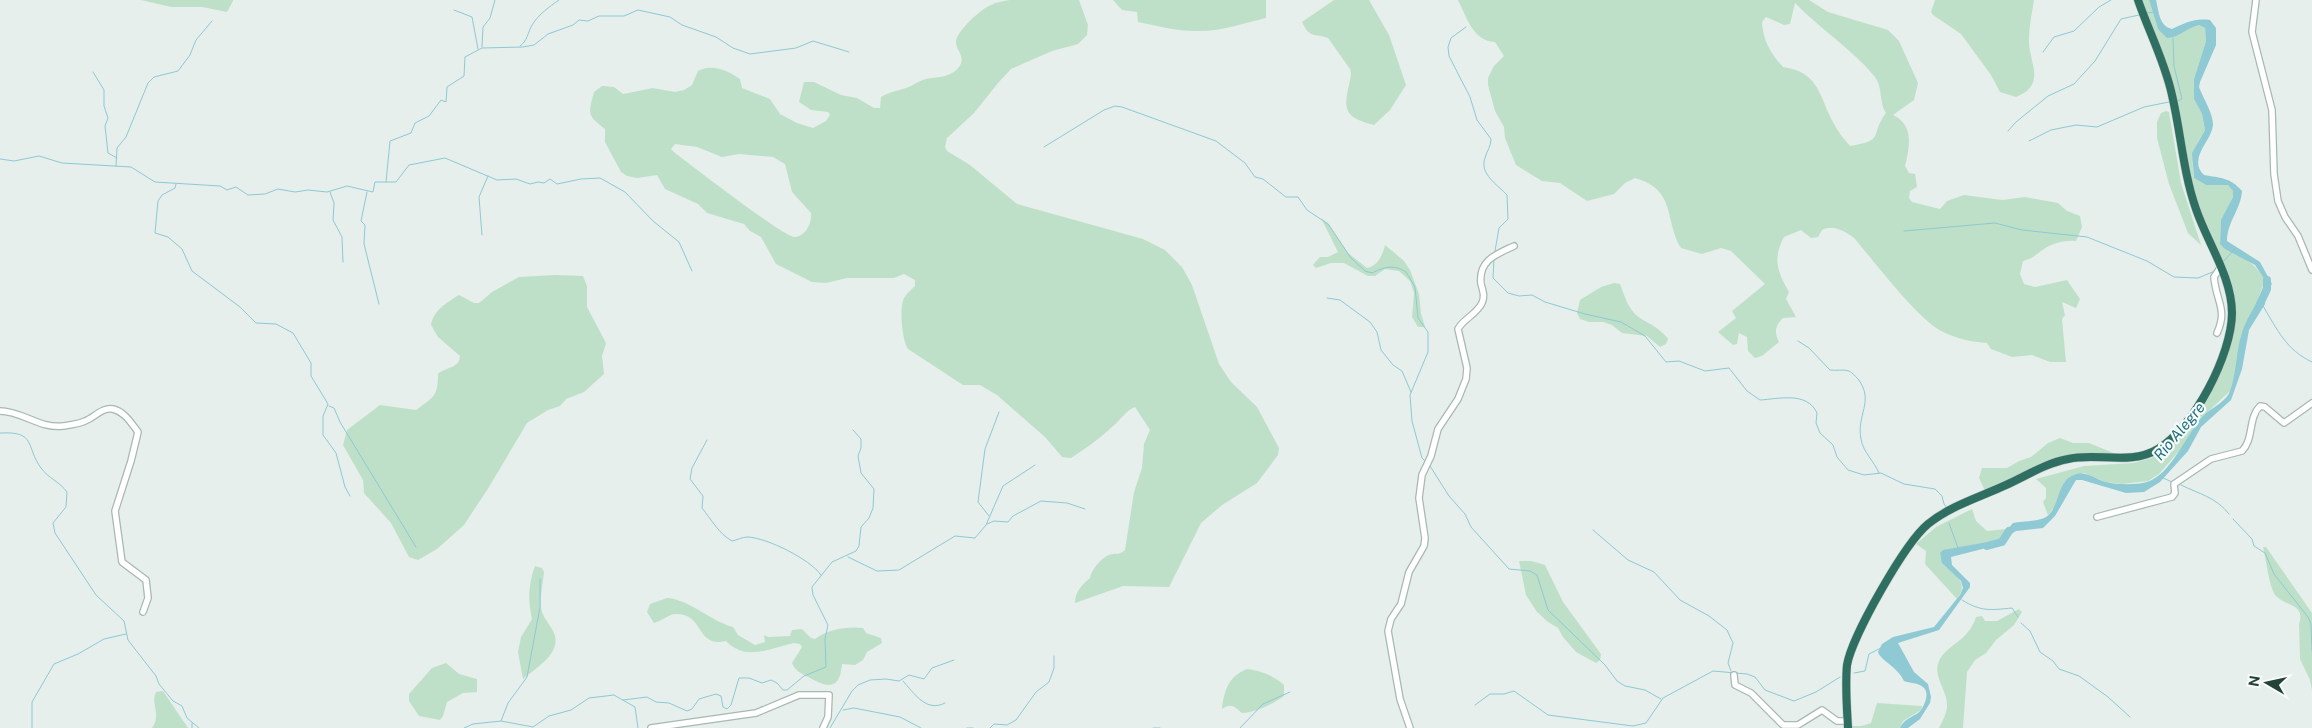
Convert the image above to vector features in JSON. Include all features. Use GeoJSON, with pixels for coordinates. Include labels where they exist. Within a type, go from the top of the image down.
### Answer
{"type":"FeatureCollection","features":[{"type":"Feature","properties":{"kind":"highway"},"geometry":{"type":"LineString","coordinates":[[1848,724],[1847,667],[1854,641],[1906,552],[1927,525],[1951,510],[2054,463],[2080,457],[2133,457],[2158,449],[2178,432],[2198,408],[2222,355],[2232,316],[2229,290],[2196,208],[2184,163],[2172,93],[2138,0]]}},
{"type":"Feature","properties":{"kind":"street"},"geometry":{"type":"LineString","coordinates":[[2256,0],[2252,32],[2272,110],[2274,174],[2278,201],[2285,217],[2298,236],[2312,270]]}},
{"type":"Feature","properties":{"kind":"street"},"geometry":{"type":"LineString","coordinates":[[1410,728],[1400,699],[1388,626],[1401,604],[1409,572],[1424,546],[1426,538],[1419,498],[1422,474],[1441,424],[1458,400],[1466,379],[1467,368],[1458,329],[1474,314],[1482,303],[1484,296],[1481,278],[1489,259],[1493,254],[1514,246]]}},
{"type":"Feature","properties":{"kind":"street"},"geometry":{"type":"LineString","coordinates":[[2217,334],[2223,322],[2223,314],[2217,298],[2214,277],[2220,268]]}},
{"type":"Feature","properties":{"kind":"street"},"geometry":{"type":"LineString","coordinates":[[2096,517],[2172,497],[2174,484],[2211,458],[2242,451],[2247,443],[2255,413],[2260,406],[2265,407],[2284,423],[2312,403]]}},
{"type":"Feature","properties":{"kind":"street"},"geometry":{"type":"LineString","coordinates":[[0,411],[8,411],[36,422],[61,426],[86,421],[100,412],[112,409],[125,415],[138,432],[115,511],[122,562],[146,580],[148,598],[143,612]]}},
{"type":"Feature","properties":{"kind":"street"},"geometry":{"type":"LineString","coordinates":[[1734,675],[1735,685],[1751,693],[1783,725],[1798,725],[1822,710],[1837,721],[1848,724]]}},
{"type":"Feature","properties":{"kind":"street"},"geometry":{"type":"LineString","coordinates":[[651,728],[756,713],[799,695],[829,695],[828,717],[823,728]]}},
{"type":"Feature","properties":{"kind":"green space"},"geometry":{"type":"Polygon","coordinates":[[[141,0],[233,1],[227,12],[202,7],[171,7],[141,0]]]}},
{"type":"Feature","properties":{"kind":"green space"},"geometry":{"type":"Polygon","coordinates":[[[1008,0],[1079,0],[1088,25],[1087,35],[1078,44],[1052,51],[1011,69],[974,113],[947,138],[945,147],[947,151],[970,165],[1017,204],[1143,239],[1165,250],[1182,267],[1192,285],[1219,364],[1231,382],[1257,407],[1279,448],[1278,455],[1257,483],[1222,505],[1201,523],[1169,587],[1123,586],[1075,603],[1078,592],[1090,578],[1092,571],[1100,561],[1109,555],[1125,550],[1134,492],[1142,468],[1144,444],[1150,430],[1135,407],[1097,440],[1071,458],[1062,457],[1045,437],[997,395],[980,385],[963,385],[908,349],[903,332],[902,303],[915,286],[915,280],[904,274],[894,278],[847,278],[826,283],[812,282],[776,264],[761,237],[750,231],[744,224],[707,213],[698,204],[665,189],[657,175],[637,178],[627,176],[621,172],[605,142],[605,129],[590,114],[594,92],[602,86],[614,87],[623,94],[653,88],[675,92],[684,90],[692,85],[698,71],[715,68],[731,73],[740,79],[742,88],[770,99],[780,114],[797,123],[813,128],[826,121],[830,115],[828,112],[811,110],[799,102],[804,82],[814,82],[841,95],[857,98],[874,108],[880,108],[881,97],[884,95],[923,80],[946,76],[954,72],[962,61],[956,43],[964,27],[987,7],[1008,0]],[[675,144],[671,149],[774,226],[795,237],[805,232],[809,225],[811,213],[792,192],[785,164],[773,157],[739,154],[722,157],[697,147],[675,144]]]}},
{"type":"Feature","properties":{"kind":"green space"},"geometry":{"type":"Polygon","coordinates":[[[1113,0],[1266,0],[1266,18],[1216,30],[1185,31],[1138,22],[1137,12],[1122,10],[1113,0]]]}},
{"type":"Feature","properties":{"kind":"green space"},"geometry":{"type":"Polygon","coordinates":[[[1334,0],[1369,0],[1389,35],[1406,85],[1390,110],[1374,125],[1358,120],[1349,113],[1346,102],[1351,77],[1350,69],[1328,38],[1310,33],[1302,22],[1334,0]]]}},
{"type":"Feature","properties":{"kind":"green space"},"geometry":{"type":"Polygon","coordinates":[[[1458,0],[1809,0],[1828,12],[1888,30],[1899,41],[1918,83],[1914,100],[1893,115],[1904,124],[1909,137],[1905,166],[1909,173],[1915,174],[1917,187],[1910,191],[1909,198],[1912,202],[1940,209],[1947,201],[1964,195],[2002,200],[2025,197],[2058,203],[2067,211],[2080,216],[2082,227],[2076,241],[2055,244],[2032,258],[2023,261],[2020,274],[2024,284],[2035,287],[2067,280],[2080,299],[2076,308],[2062,302],[2065,315],[2062,319],[2066,362],[2050,362],[2032,355],[2012,357],[1991,349],[1987,343],[1965,340],[1943,332],[1909,303],[1854,238],[1835,228],[1826,228],[1822,230],[1818,237],[1811,238],[1801,230],[1784,237],[1780,245],[1777,259],[1779,272],[1789,292],[1786,299],[1796,317],[1783,318],[1778,324],[1776,335],[1779,342],[1762,356],[1755,358],[1748,351],[1747,337],[1739,333],[1737,344],[1733,345],[1718,332],[1736,318],[1732,311],[1765,284],[1731,251],[1721,248],[1702,254],[1681,248],[1664,198],[1658,190],[1648,183],[1635,178],[1625,183],[1614,194],[1587,201],[1560,183],[1542,181],[1516,165],[1505,138],[1504,127],[1495,111],[1488,85],[1488,78],[1494,66],[1504,56],[1495,42],[1487,41],[1476,33],[1458,0]],[[1795,3],[1790,24],[1784,25],[1766,17],[1762,22],[1768,47],[1783,67],[1804,74],[1817,87],[1836,127],[1850,146],[1868,142],[1875,136],[1886,113],[1882,105],[1877,81],[1856,57],[1795,3]]]}},
{"type":"Feature","properties":{"kind":"green space"},"geometry":{"type":"Polygon","coordinates":[[[1935,0],[2034,0],[2029,48],[2034,79],[2026,92],[2016,97],[2000,92],[1991,75],[1961,34],[1933,15],[1931,12],[1935,0]]]}},
{"type":"Feature","properties":{"kind":"green space"},"geometry":{"type":"Polygon","coordinates":[[[2141,0],[2149,0],[2158,29],[2179,34],[2186,28],[2199,25],[2205,28],[2206,41],[2194,79],[2194,99],[2202,114],[2205,130],[2194,153],[2194,178],[2206,185],[2228,185],[2233,191],[2233,197],[2221,222],[2220,244],[2254,266],[2265,280],[2254,310],[2241,334],[2239,360],[2230,391],[2196,423],[2186,443],[2159,474],[2148,481],[2122,484],[2106,482],[2084,473],[2065,481],[2055,506],[2048,515],[2043,502],[2046,498],[2046,488],[2036,479],[2084,466],[2133,463],[2151,458],[2164,450],[2185,430],[2202,408],[2216,371],[2232,305],[2199,216],[2180,126],[2141,0]]]}},
{"type":"Feature","properties":{"kind":"green space"},"geometry":{"type":"Polygon","coordinates":[[[2169,112],[2181,183],[2201,245],[2188,233],[2169,184],[2157,138],[2157,122],[2161,113],[2169,112]]]}},
{"type":"Feature","properties":{"kind":"green space"},"geometry":{"type":"Polygon","coordinates":[[[1321,218],[1329,224],[1348,253],[1367,268],[1377,262],[1385,245],[1404,261],[1410,270],[1419,294],[1425,327],[1418,327],[1412,317],[1414,293],[1410,281],[1399,271],[1385,269],[1375,276],[1368,276],[1344,263],[1331,263],[1316,268],[1313,265],[1320,257],[1328,257],[1338,252],[1321,218]]]}},
{"type":"Feature","properties":{"kind":"green space"},"geometry":{"type":"Polygon","coordinates":[[[583,276],[587,286],[587,307],[606,343],[602,356],[604,374],[584,392],[566,399],[560,406],[548,410],[527,423],[464,525],[437,549],[418,560],[409,557],[391,523],[364,493],[363,480],[343,445],[347,430],[380,405],[416,410],[434,395],[438,374],[455,365],[460,356],[438,337],[431,325],[435,315],[445,304],[459,295],[474,303],[479,303],[492,292],[519,277],[583,276]]]}},
{"type":"Feature","properties":{"kind":"green space"},"geometry":{"type":"Polygon","coordinates":[[[1614,283],[1620,284],[1632,311],[1668,339],[1666,344],[1660,347],[1647,336],[1622,333],[1612,325],[1603,322],[1589,322],[1580,319],[1577,313],[1580,300],[1601,287],[1614,283]]]}},
{"type":"Feature","properties":{"kind":"green space"},"geometry":{"type":"Polygon","coordinates":[[[2060,438],[2073,443],[2089,443],[2116,454],[2077,461],[2036,472],[1987,495],[1979,478],[1982,468],[2007,468],[2031,457],[2048,443],[2060,438]]]}},
{"type":"Feature","properties":{"kind":"green space"},"geometry":{"type":"Polygon","coordinates":[[[1972,509],[1976,521],[1987,531],[2007,529],[2000,538],[1992,541],[1940,553],[1946,566],[1956,575],[1962,585],[1957,599],[1925,564],[1926,551],[1916,544],[1936,527],[1972,509]]]}},
{"type":"Feature","properties":{"kind":"green space"},"geometry":{"type":"Polygon","coordinates":[[[2263,547],[2266,547],[2312,613],[2312,690],[2310,680],[2300,659],[2300,613],[2293,606],[2276,596],[2270,580],[2263,547]]]}},
{"type":"Feature","properties":{"kind":"green space"},"geometry":{"type":"Polygon","coordinates":[[[1519,561],[1531,561],[1545,565],[1563,602],[1601,654],[1600,660],[1596,663],[1576,652],[1558,628],[1537,612],[1526,595],[1519,561]]]}},
{"type":"Feature","properties":{"kind":"green space"},"geometry":{"type":"Polygon","coordinates":[[[535,566],[542,568],[544,572],[541,607],[544,617],[553,631],[555,646],[542,664],[523,679],[518,652],[521,637],[532,619],[529,592],[535,566]]]}},
{"type":"Feature","properties":{"kind":"green space"},"geometry":{"type":"Polygon","coordinates":[[[667,598],[692,606],[716,620],[733,627],[738,635],[755,645],[765,642],[764,635],[768,637],[790,636],[792,630],[802,629],[811,638],[815,639],[838,629],[851,627],[863,628],[866,633],[881,638],[882,643],[867,652],[863,660],[855,665],[842,664],[839,679],[836,682],[828,685],[822,684],[804,675],[793,666],[792,663],[802,647],[800,644],[794,643],[758,652],[742,651],[726,641],[716,642],[709,640],[696,624],[685,615],[675,614],[654,623],[647,612],[650,604],[667,598]]]}},
{"type":"Feature","properties":{"kind":"green space"},"geometry":{"type":"Polygon","coordinates":[[[2019,609],[2022,612],[2014,625],[1996,640],[1986,653],[1975,660],[1967,672],[1963,728],[1939,728],[1947,706],[1947,700],[1937,672],[1939,661],[1943,655],[1968,632],[1976,617],[1982,616],[1985,621],[1997,621],[2019,609]]]}},
{"type":"Feature","properties":{"kind":"green space"},"geometry":{"type":"Polygon","coordinates":[[[446,663],[459,674],[477,679],[477,692],[463,693],[447,702],[440,720],[419,716],[409,701],[409,694],[432,668],[446,663]]]}},
{"type":"Feature","properties":{"kind":"green space"},"geometry":{"type":"Polygon","coordinates":[[[1247,669],[1267,674],[1280,682],[1284,685],[1284,696],[1253,711],[1242,713],[1235,707],[1230,706],[1222,709],[1224,696],[1229,684],[1236,676],[1247,669]]]}},
{"type":"Feature","properties":{"kind":"green space"},"geometry":{"type":"Polygon","coordinates":[[[163,691],[188,728],[152,728],[156,718],[154,701],[156,692],[163,691]]]}},
{"type":"Feature","properties":{"kind":"green space"},"geometry":{"type":"Polygon","coordinates":[[[1877,703],[1922,706],[1921,710],[1903,721],[1900,728],[1850,728],[1850,726],[1862,726],[1871,723],[1877,703]]]}},
{"type":"Feature","properties":{"kind":"water"},"geometry":{"type":"Polygon","coordinates":[[[2149,0],[2156,0],[2162,22],[2172,29],[2199,20],[2210,20],[2216,28],[2216,45],[2199,87],[2210,111],[2213,125],[2212,131],[2199,156],[2199,169],[2204,175],[2229,181],[2238,186],[2242,191],[2229,228],[2227,241],[2260,262],[2272,284],[2264,295],[2265,304],[2249,330],[2242,369],[2231,400],[2201,427],[2188,451],[2160,482],[2144,492],[2126,493],[2082,480],[2076,480],[2055,516],[2043,528],[2016,531],[1990,547],[1951,557],[1952,565],[1970,583],[1970,587],[1939,630],[1898,643],[1914,672],[1928,684],[1931,697],[1930,703],[1920,719],[1908,728],[1900,728],[1905,721],[1921,710],[1925,702],[1926,692],[1925,689],[1917,684],[1904,681],[1878,652],[1882,644],[1893,637],[1934,627],[1960,595],[1963,588],[1961,581],[1942,563],[1940,553],[1943,550],[1993,541],[2000,538],[2013,523],[2034,521],[2046,517],[2051,513],[2064,482],[2074,475],[2086,474],[2106,482],[2121,484],[2143,483],[2156,478],[2171,463],[2197,423],[2203,416],[2222,402],[2230,391],[2242,332],[2261,294],[2265,280],[2255,265],[2225,249],[2220,244],[2221,220],[2233,197],[2233,191],[2228,185],[2206,185],[2194,178],[2192,153],[2205,130],[2202,114],[2194,99],[2194,79],[2206,41],[2205,28],[2199,25],[2171,38],[2167,38],[2158,29],[2149,0]]]}},
{"type":"Feature","properties":{"kind":"waterway"},"geometry":{"type":"LineString","coordinates":[[482,47],[483,27],[490,18],[495,0]]}},
{"type":"Feature","properties":{"kind":"waterway"},"geometry":{"type":"LineString","coordinates":[[520,46],[538,17],[559,0]]}},
{"type":"Feature","properties":{"kind":"waterway"},"geometry":{"type":"LineString","coordinates":[[2043,52],[2054,37],[2074,31],[2099,7],[2111,0]]}},
{"type":"Feature","properties":{"kind":"waterway"},"geometry":{"type":"LineString","coordinates":[[454,10],[472,17],[478,49]]}},
{"type":"Feature","properties":{"kind":"waterway"},"geometry":{"type":"LineString","coordinates":[[386,182],[390,141],[411,133],[415,123],[429,116],[441,100],[446,102],[447,87],[464,76],[465,57],[482,48],[534,45],[548,34],[573,25],[579,20],[588,21],[599,16],[624,16],[638,10],[670,17],[682,25],[716,37],[733,48],[750,54],[796,48],[813,41],[849,52]]}},
{"type":"Feature","properties":{"kind":"waterway"},"geometry":{"type":"LineString","coordinates":[[2147,13],[2154,12]]}},
{"type":"Feature","properties":{"kind":"waterway"},"geometry":{"type":"LineString","coordinates":[[2008,131],[2016,122],[2048,96],[2074,84],[2095,61],[2121,19],[2139,15]]}},
{"type":"Feature","properties":{"kind":"waterway"},"geometry":{"type":"LineString","coordinates":[[116,166],[117,148],[126,137],[148,83],[154,77],[178,71],[190,55],[196,40],[212,21]]}},
{"type":"Feature","properties":{"kind":"waterway"},"geometry":{"type":"LineString","coordinates":[[1466,27],[1451,38],[1448,47],[1449,56],[1470,97],[1477,120],[1491,139],[1484,164],[1487,174],[1507,195],[1508,219],[1499,228],[1495,251]]}},
{"type":"Feature","properties":{"kind":"waterway"},"geometry":{"type":"LineString","coordinates":[[2173,38],[2174,66],[2182,99],[2177,101]]}},
{"type":"Feature","properties":{"kind":"waterway"},"geometry":{"type":"LineString","coordinates":[[93,72],[104,90],[104,106],[108,118],[105,126],[108,153],[117,158]]}},
{"type":"Feature","properties":{"kind":"waterway"},"geometry":{"type":"LineString","coordinates":[[2029,141],[2051,130],[2076,125],[2097,127],[2144,107],[2169,102]]}},
{"type":"Feature","properties":{"kind":"waterway"},"geometry":{"type":"LineString","coordinates":[[1044,147],[1104,110],[1115,106],[1122,107],[1216,141],[1245,163],[1255,177],[1263,179],[1286,197],[1298,197],[1307,210],[1328,224],[1351,258],[1365,271],[1372,273],[1393,267],[1406,272],[1415,287],[1418,318],[1428,332],[1428,352],[1410,395],[1412,421],[1422,458],[1426,462]]}},
{"type":"Feature","properties":{"kind":"waterway"},"geometry":{"type":"LineString","coordinates":[[0,159],[14,161],[39,156],[62,163],[131,167],[155,182],[220,186],[227,190],[236,187],[248,195],[265,194],[278,189],[295,192],[308,190],[327,192],[347,186],[373,192],[375,182],[396,182],[409,165],[445,158],[497,180],[516,179],[530,184],[544,183],[550,179],[557,184],[581,179],[600,178],[625,192],[653,221],[679,242],[692,271]]}},
{"type":"Feature","properties":{"kind":"waterway"},"geometry":{"type":"LineString","coordinates":[[482,235],[479,197],[488,176]]}},
{"type":"Feature","properties":{"kind":"waterway"},"geometry":{"type":"LineString","coordinates":[[176,184],[175,188],[162,195],[158,201],[155,233],[168,237],[182,249],[192,271],[240,307],[256,323],[276,324],[293,333],[311,363],[311,376],[328,404],[323,416],[323,435],[336,453],[345,487],[350,496]]}},
{"type":"Feature","properties":{"kind":"waterway"},"geometry":{"type":"LineString","coordinates":[[330,192],[334,203],[333,220],[342,237],[343,262]]}},
{"type":"Feature","properties":{"kind":"waterway"},"geometry":{"type":"LineString","coordinates":[[367,192],[361,221],[365,225],[364,244],[379,304]]}},
{"type":"Feature","properties":{"kind":"waterway"},"geometry":{"type":"LineString","coordinates":[[1904,231],[1995,223],[2022,230],[2087,237],[2147,261],[2174,277],[2198,278],[2215,271]]}},
{"type":"Feature","properties":{"kind":"waterway"},"geometry":{"type":"LineString","coordinates":[[2223,262],[2232,252]]}},
{"type":"Feature","properties":{"kind":"waterway"},"geometry":{"type":"LineString","coordinates":[[1494,259],[1493,278],[1508,293],[1519,296],[1532,295],[1545,302],[1621,322],[1645,336],[1666,362],[1679,361],[1705,371],[1729,368],[1747,391],[1760,400],[1792,398],[1806,402],[1817,413],[1816,423],[1820,433],[1833,445],[1837,457],[1848,470],[1864,475],[1881,473],[1904,484],[1935,489],[1942,496],[1947,508]]}},
{"type":"Feature","properties":{"kind":"waterway","name":"Rio Alegre"},"geometry":{"type":"LineString","coordinates":[[2260,304],[2267,289],[2267,280]]}},
{"type":"Feature","properties":{"kind":"waterway"},"geometry":{"type":"LineString","coordinates":[[1327,298],[1340,300],[1370,322],[1377,332],[1381,350],[1393,365],[1402,371],[1411,392]]}},
{"type":"Feature","properties":{"kind":"waterway"},"geometry":{"type":"LineString","coordinates":[[2263,306],[2289,345],[2312,362]]}},
{"type":"Feature","properties":{"kind":"waterway"},"geometry":{"type":"LineString","coordinates":[[1798,341],[1809,348],[1830,370],[1849,371],[1858,379],[1863,387],[1865,401],[1860,430],[1861,439],[1864,448],[1879,473]]}},
{"type":"Feature","properties":{"kind":"waterway"},"geometry":{"type":"LineString","coordinates":[[329,406],[334,408],[340,422],[416,547]]}},
{"type":"Feature","properties":{"kind":"waterway"},"geometry":{"type":"LineString","coordinates":[[989,516],[978,502],[985,449],[999,412]]}},
{"type":"Feature","properties":{"kind":"waterway"},"geometry":{"type":"LineString","coordinates":[[623,700],[647,697],[656,702],[669,703],[687,711],[692,709],[699,699],[716,694],[721,696],[723,707],[727,709],[731,705],[739,678],[749,678],[762,683],[771,680],[777,683],[783,690],[787,690],[804,676],[826,667],[825,639],[828,625],[813,595],[812,587],[832,562],[856,551],[859,546],[861,527],[869,518],[873,508],[874,489],[861,473],[858,456],[861,448],[861,439],[853,430]]}},
{"type":"Feature","properties":{"kind":"waterway"},"geometry":{"type":"LineString","coordinates":[[0,433],[12,433],[25,437],[41,468],[67,492],[66,507],[53,523],[55,533],[96,595],[124,621],[128,640],[156,676],[159,684],[173,701],[182,706],[187,718],[199,728]]}},
{"type":"Feature","properties":{"kind":"waterway"},"geometry":{"type":"LineString","coordinates":[[707,440],[692,468],[690,479],[703,496],[702,508],[719,530],[732,541],[748,537],[777,545],[808,562],[821,575]]}},
{"type":"Feature","properties":{"kind":"waterway"},"geometry":{"type":"LineString","coordinates":[[848,557],[877,571],[899,570],[955,536],[975,538],[986,525],[1003,486],[1035,465]]}},
{"type":"Feature","properties":{"kind":"waterway"},"geometry":{"type":"LineString","coordinates":[[1430,466],[1449,496],[1465,514],[1471,527],[1509,569],[1530,571],[1537,575],[1548,610],[1605,665],[1617,681],[1625,686],[1645,690],[1661,699]]}},
{"type":"Feature","properties":{"kind":"waterway"},"geometry":{"type":"LineString","coordinates":[[2163,478],[2172,482]]}},
{"type":"Feature","properties":{"kind":"waterway"},"geometry":{"type":"LineString","coordinates":[[2181,485],[2207,496],[2229,514]]}},
{"type":"Feature","properties":{"kind":"waterway"},"geometry":{"type":"LineString","coordinates":[[987,524],[994,521],[1008,522],[1013,516],[1041,501],[1067,503],[1085,509]]}},
{"type":"Feature","properties":{"kind":"waterway"},"geometry":{"type":"LineString","coordinates":[[2233,519],[2252,539],[2254,546],[2265,553],[2274,574],[2308,617],[2311,624],[2312,651]]}},
{"type":"Feature","properties":{"kind":"waterway"},"geometry":{"type":"LineString","coordinates":[[1949,523],[1958,548]]}},
{"type":"Feature","properties":{"kind":"waterway"},"geometry":{"type":"LineString","coordinates":[[1593,530],[1628,560],[1654,572],[1680,600],[1709,616],[1727,630],[1733,643],[1728,663],[1731,671]]}},
{"type":"Feature","properties":{"kind":"waterway","name":"Rio Alegre"},"geometry":{"type":"LineString","coordinates":[[1987,546],[2002,542],[2009,531]]}},
{"type":"Feature","properties":{"kind":"waterway"},"geometry":{"type":"LineString","coordinates":[[501,721],[508,703],[527,677],[540,607],[540,579]]}},
{"type":"Feature","properties":{"kind":"waterway"},"geometry":{"type":"LineString","coordinates":[[1962,600],[1975,607],[1986,609],[2012,608],[2018,617]]}},
{"type":"Feature","properties":{"kind":"waterway"},"geometry":{"type":"LineString","coordinates":[[2021,623],[2030,631],[2040,652],[2053,661],[2059,669],[2079,676],[2108,697],[2130,717]]}},
{"type":"Feature","properties":{"kind":"waterway"},"geometry":{"type":"LineString","coordinates":[[32,728],[32,702],[54,664],[78,654],[104,639],[126,634]]}},
{"type":"Feature","properties":{"kind":"waterway"},"geometry":{"type":"LineString","coordinates":[[1854,673],[1865,671],[1869,654],[1881,648]]}},
{"type":"Feature","properties":{"kind":"waterway"},"geometry":{"type":"LineString","coordinates":[[990,728],[994,724],[1007,725],[1016,720],[1036,692],[1049,682],[1054,668],[1054,656]]}},
{"type":"Feature","properties":{"kind":"waterway"},"geometry":{"type":"LineString","coordinates":[[830,728],[852,691],[858,685],[870,680],[886,679],[899,681],[909,675],[924,679],[932,668],[954,660]]}},
{"type":"Feature","properties":{"kind":"waterway"},"geometry":{"type":"LineString","coordinates":[[1475,705],[1490,694],[1504,694],[1514,691],[1548,715],[1633,726],[1646,723],[1663,698],[1713,671],[1747,674],[1755,677],[1765,690],[1794,701],[1816,692],[1840,677]]}},
{"type":"Feature","properties":{"kind":"waterway"},"geometry":{"type":"LineString","coordinates":[[903,681],[926,704],[938,705],[945,703]]}},
{"type":"Feature","properties":{"kind":"waterway"},"geometry":{"type":"LineString","coordinates":[[1240,728],[1263,704],[1290,692]]}},
{"type":"Feature","properties":{"kind":"waterway"},"geometry":{"type":"LineString","coordinates":[[464,728],[473,724],[501,721],[533,727],[549,716],[571,710],[589,698],[614,695],[635,707],[638,728]]}},
{"type":"Feature","properties":{"kind":"waterway"},"geometry":{"type":"LineString","coordinates":[[843,710],[854,708],[900,717],[921,728]]}},
{"type":"Feature","properties":{"kind":"waterway"},"geometry":{"type":"LineString","coordinates":[[192,723],[192,728]]}},
{"type":"Feature","properties":{"kind":"waterway"},"geometry":{"type":"LineString","coordinates":[[967,728],[973,728]]}},
{"type":"Feature","properties":{"kind":"waterway"},"geometry":{"type":"LineString","coordinates":[[1153,728],[1160,728]]}}]}
